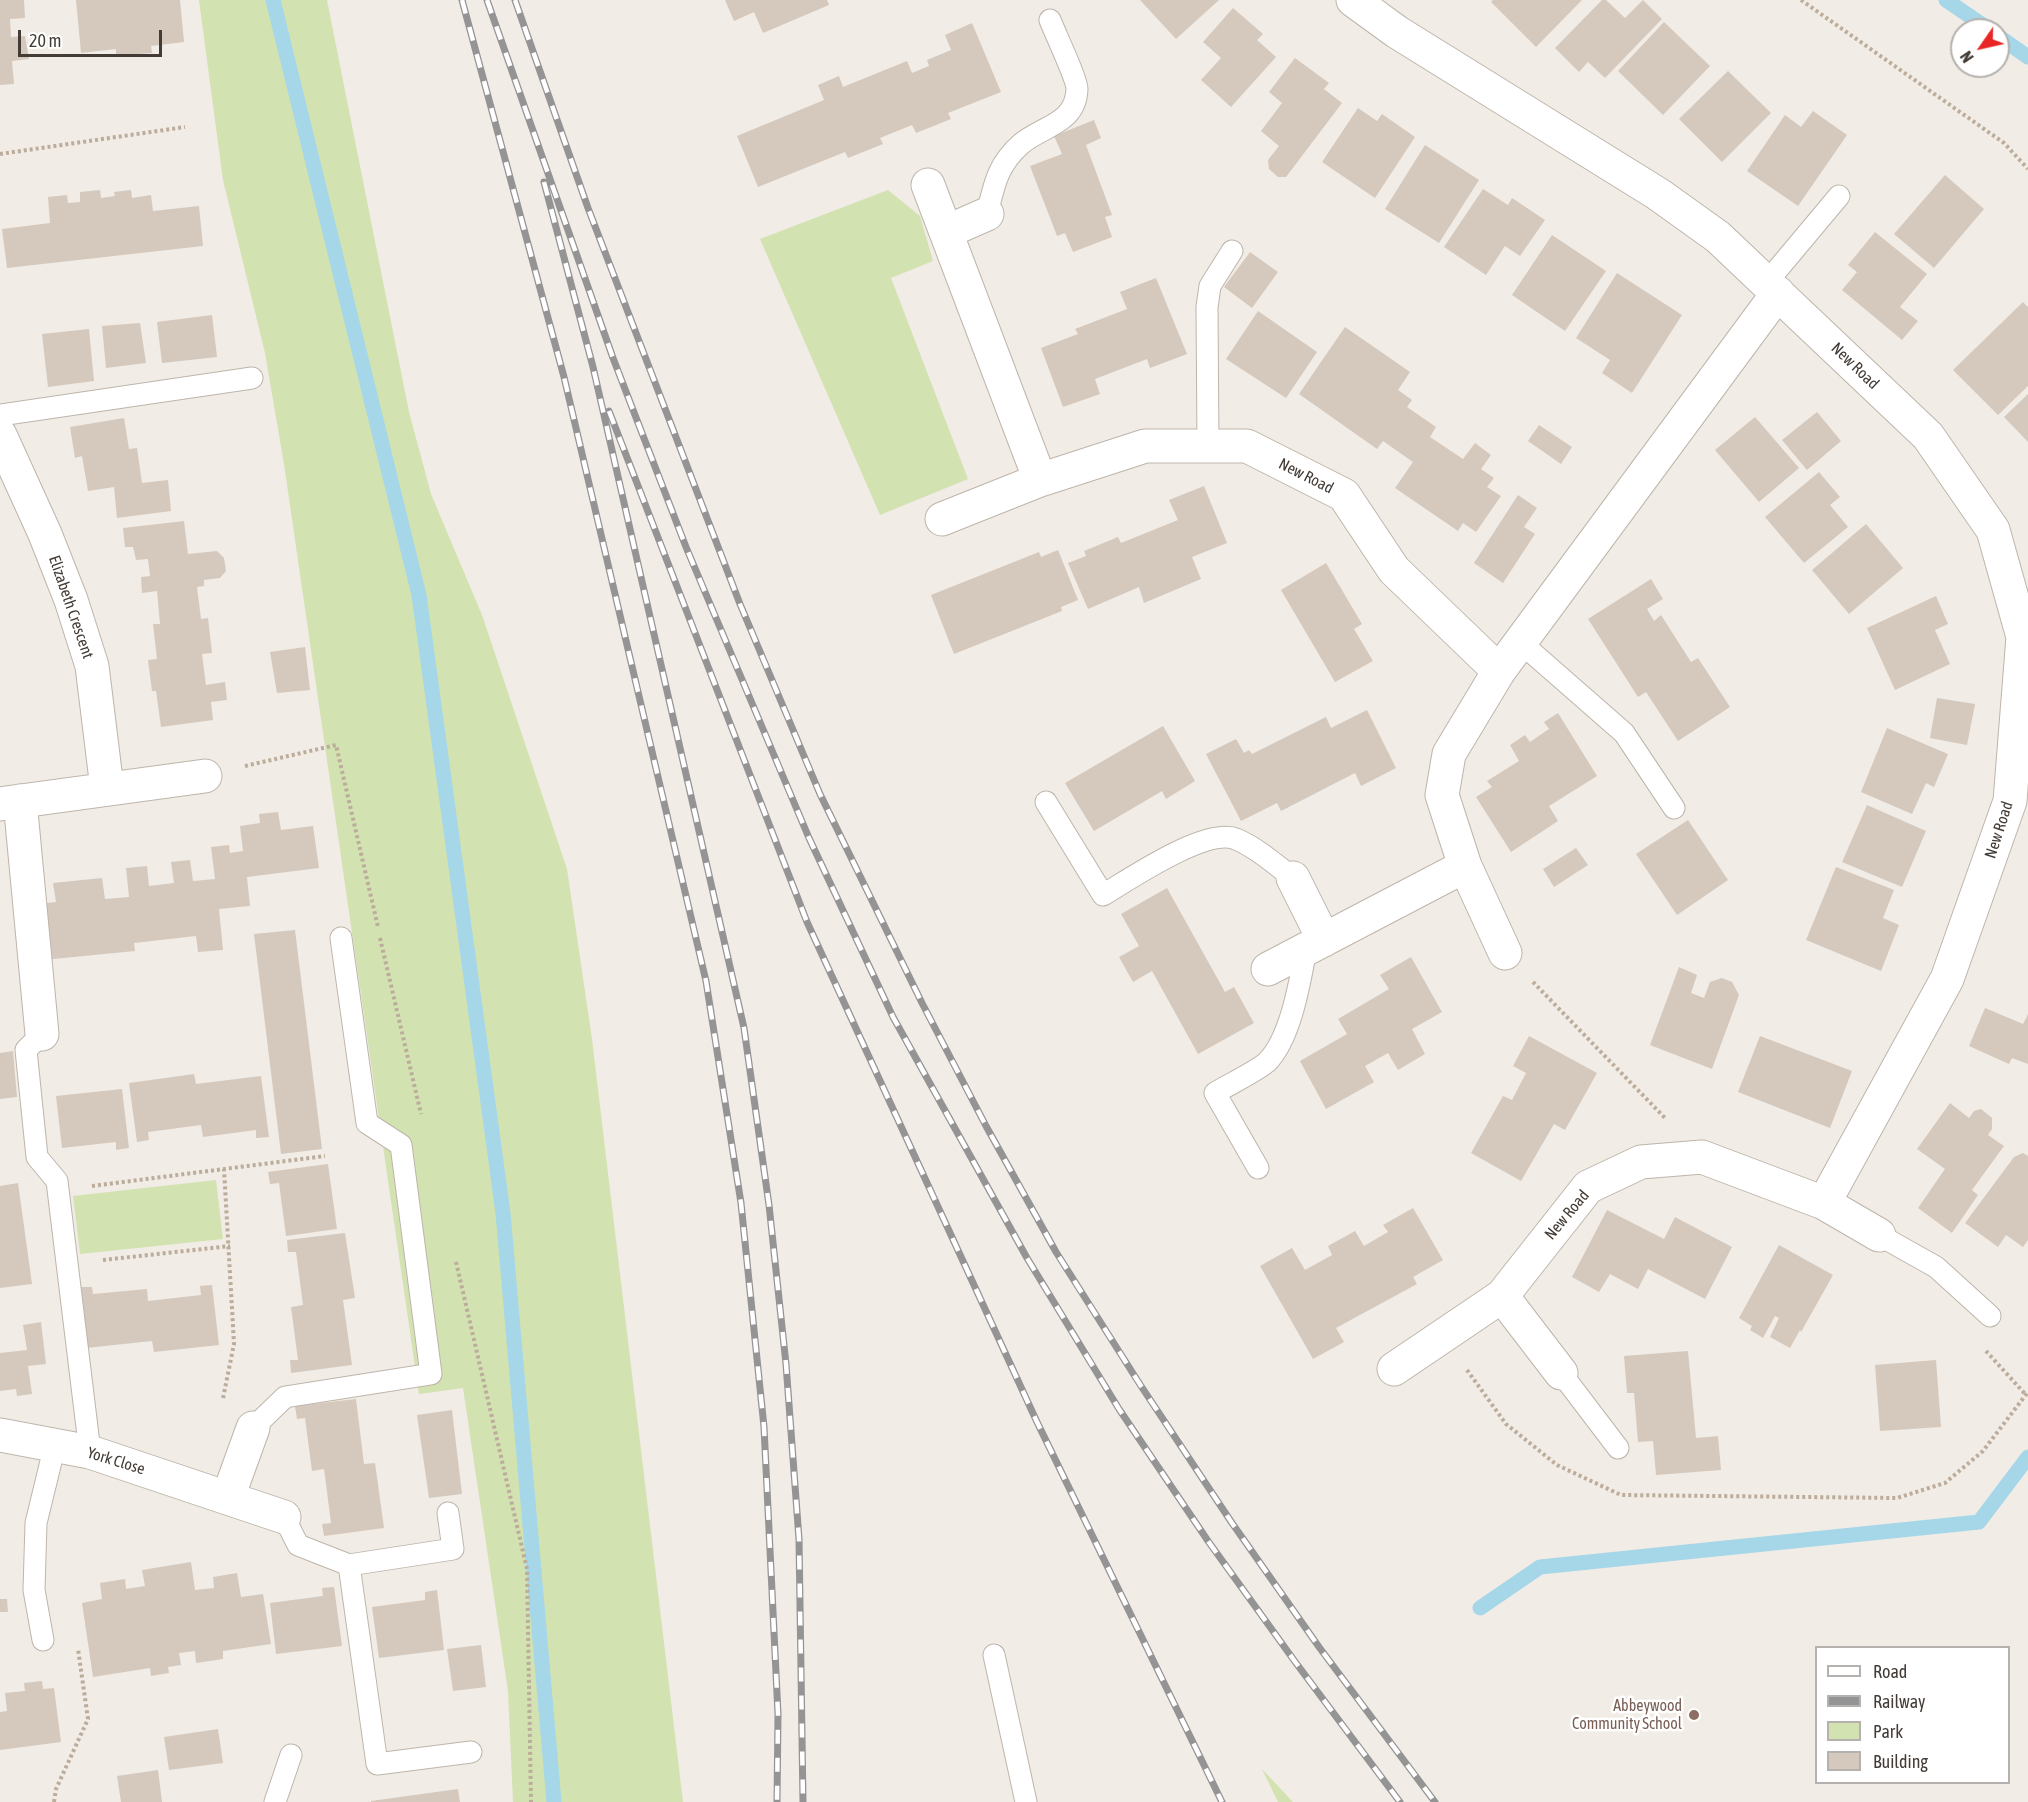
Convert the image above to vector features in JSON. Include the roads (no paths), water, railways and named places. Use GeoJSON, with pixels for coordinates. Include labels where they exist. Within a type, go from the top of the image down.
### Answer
{"type":"FeatureCollection","features":[{"type":"Feature","properties":{"kind":"street","name":"New Road"},"geometry":{"type":"LineString","coordinates":[[1353,0],[1397,32],[1658,194],[1718,237],[1928,436],[1993,530],[2023,638],[2024,675],[2010,801],[1947,979],[1824,1203]]}},
{"type":"Feature","properties":{"kind":"street"},"geometry":{"type":"LineString","coordinates":[[928,185],[1040,480]]}},
{"type":"Feature","properties":{"kind":"street"},"geometry":{"type":"LineString","coordinates":[[946,232],[987,214]]}},
{"type":"Feature","properties":{"kind":"street"},"geometry":{"type":"LineString","coordinates":[[1505,953],[1465,866],[1442,795],[1449,754],[1499,671],[1773,288]]}},
{"type":"Feature","properties":{"kind":"street","name":"Elizabeth Crescent"},"geometry":{"type":"LineString","coordinates":[[0,435],[71,600],[92,666],[107,788]]}},
{"type":"Feature","properties":{"kind":"street","name":"New Road"},"geometry":{"type":"LineString","coordinates":[[942,519],[1040,480],[1145,446],[1247,446],[1344,495],[1394,570],[1499,671]]}},
{"type":"Feature","properties":{"kind":"street"},"geometry":{"type":"LineString","coordinates":[[42,1034],[10,802],[205,776]]}},
{"type":"Feature","properties":{"kind":"street"},"geometry":{"type":"LineString","coordinates":[[1268,969],[1465,866]]}},
{"type":"Feature","properties":{"kind":"street"},"geometry":{"type":"LineString","coordinates":[[1293,878],[1315,944]]}},
{"type":"Feature","properties":{"kind":"street","name":"New Road"},"geometry":{"type":"LineString","coordinates":[[1394,1369],[1502,1296],[1588,1188],[1641,1162],[1702,1157],[1824,1203],[1879,1235]]}},
{"type":"Feature","properties":{"kind":"street"},"geometry":{"type":"LineString","coordinates":[[1502,1296],[1561,1373]]}},
{"type":"Feature","properties":{"kind":"street"},"geometry":{"type":"LineString","coordinates":[[228,1497],[253,1428]]}},
{"type":"Feature","properties":{"kind":"street","name":"York Close"},"geometry":{"type":"LineString","coordinates":[[0,1435],[90,1452],[284,1517]]}},
{"type":"Feature","properties":{"kind":"lane"},"geometry":{"type":"LineString","coordinates":[[987,214],[996,176],[1008,159],[1021,144],[1063,120],[1074,105],[1077,87],[1050,20]]}},
{"type":"Feature","properties":{"kind":"lane"},"geometry":{"type":"LineString","coordinates":[[1773,288],[1839,196]]}},
{"type":"Feature","properties":{"kind":"lane"},"geometry":{"type":"LineString","coordinates":[[1208,446],[1207,307],[1210,286],[1232,251]]}},
{"type":"Feature","properties":{"kind":"lane"},"geometry":{"type":"LineString","coordinates":[[0,415],[252,378]]}},
{"type":"Feature","properties":{"kind":"lane"},"geometry":{"type":"LineString","coordinates":[[1520,642],[1624,733],[1674,808]]}},
{"type":"Feature","properties":{"kind":"lane"},"geometry":{"type":"LineString","coordinates":[[1046,802],[1103,895],[1186,848],[1207,840],[1234,838],[1267,858],[1293,878]]}},
{"type":"Feature","properties":{"kind":"lane"},"geometry":{"type":"LineString","coordinates":[[253,1428],[285,1397],[431,1374],[401,1145],[367,1123],[341,938]]}},
{"type":"Feature","properties":{"kind":"lane"},"geometry":{"type":"LineString","coordinates":[[1258,1168],[1215,1093],[1267,1062],[1281,1039],[1315,944]]}},
{"type":"Feature","properties":{"kind":"lane"},"geometry":{"type":"LineString","coordinates":[[42,1034],[26,1050],[37,1158],[57,1180],[59,1190],[90,1452]]}},
{"type":"Feature","properties":{"kind":"lane"},"geometry":{"type":"LineString","coordinates":[[1879,1235],[1936,1267],[1990,1316]]}},
{"type":"Feature","properties":{"kind":"lane"},"geometry":{"type":"LineString","coordinates":[[1561,1373],[1618,1448]]}},
{"type":"Feature","properties":{"kind":"lane"},"geometry":{"type":"LineString","coordinates":[[43,1640],[34,1590],[36,1522],[55,1445]]}},
{"type":"Feature","properties":{"kind":"lane"},"geometry":{"type":"LineString","coordinates":[[284,1517],[298,1545],[348,1565],[453,1549],[448,1513]]}},
{"type":"Feature","properties":{"kind":"lane"},"geometry":{"type":"LineString","coordinates":[[348,1565],[377,1764],[471,1752]]}},
{"type":"Feature","properties":{"kind":"lane"},"geometry":{"type":"LineString","coordinates":[[994,1655],[1026,1802]]}},
{"type":"Feature","properties":{"kind":"lane"},"geometry":{"type":"LineString","coordinates":[[275,1802],[291,1755]]}},
{"type":"Feature","properties":{"kind":"waterway"},"geometry":{"type":"LineString","coordinates":[[273,0],[419,595],[503,1213],[554,1802]]}},
{"type":"Feature","properties":{"kind":"waterway"},"geometry":{"type":"LineString","coordinates":[[1946,0],[1972,18]]}},
{"type":"Feature","properties":{"kind":"waterway"},"geometry":{"type":"LineString","coordinates":[[2010,44],[2028,57]]}},
{"type":"Feature","properties":{"kind":"waterway"},"geometry":{"type":"LineString","coordinates":[[1480,1608],[1540,1567],[1979,1522],[2028,1457]]}},
{"type":"Feature","properties":{"kind":"railway"},"geometry":{"type":"LineString","coordinates":[[462,0],[564,377],[706,981],[741,1203],[764,1427],[778,1714],[777,1802]]}},
{"type":"Feature","properties":{"kind":"railway"},"geometry":{"type":"LineString","coordinates":[[487,0],[613,358],[686,547],[809,838],[893,1017],[1027,1258],[1119,1409],[1208,1541],[1400,1802]]}},
{"type":"Feature","properties":{"kind":"railway"},"geometry":{"type":"LineString","coordinates":[[515,0],[588,208],[740,604],[820,794],[922,1003],[986,1126],[1056,1252],[1141,1386],[1232,1523],[1319,1647],[1435,1802]]}},
{"type":"Feature","properties":{"kind":"railway"},"geometry":{"type":"LineString","coordinates":[[544,182],[593,367],[744,1028],[769,1205],[786,1364],[799,1539],[803,1802]]}},
{"type":"Feature","properties":{"kind":"railway"},"geometry":{"type":"LineString","coordinates":[[609,411],[807,922],[1037,1422],[1222,1802]]}},
{"type":"Feature","properties":{"kind":"place","name":"Abbeywood Community School"},"geometry":{"type":"Point","coordinates":[1694,1715]}}]}
